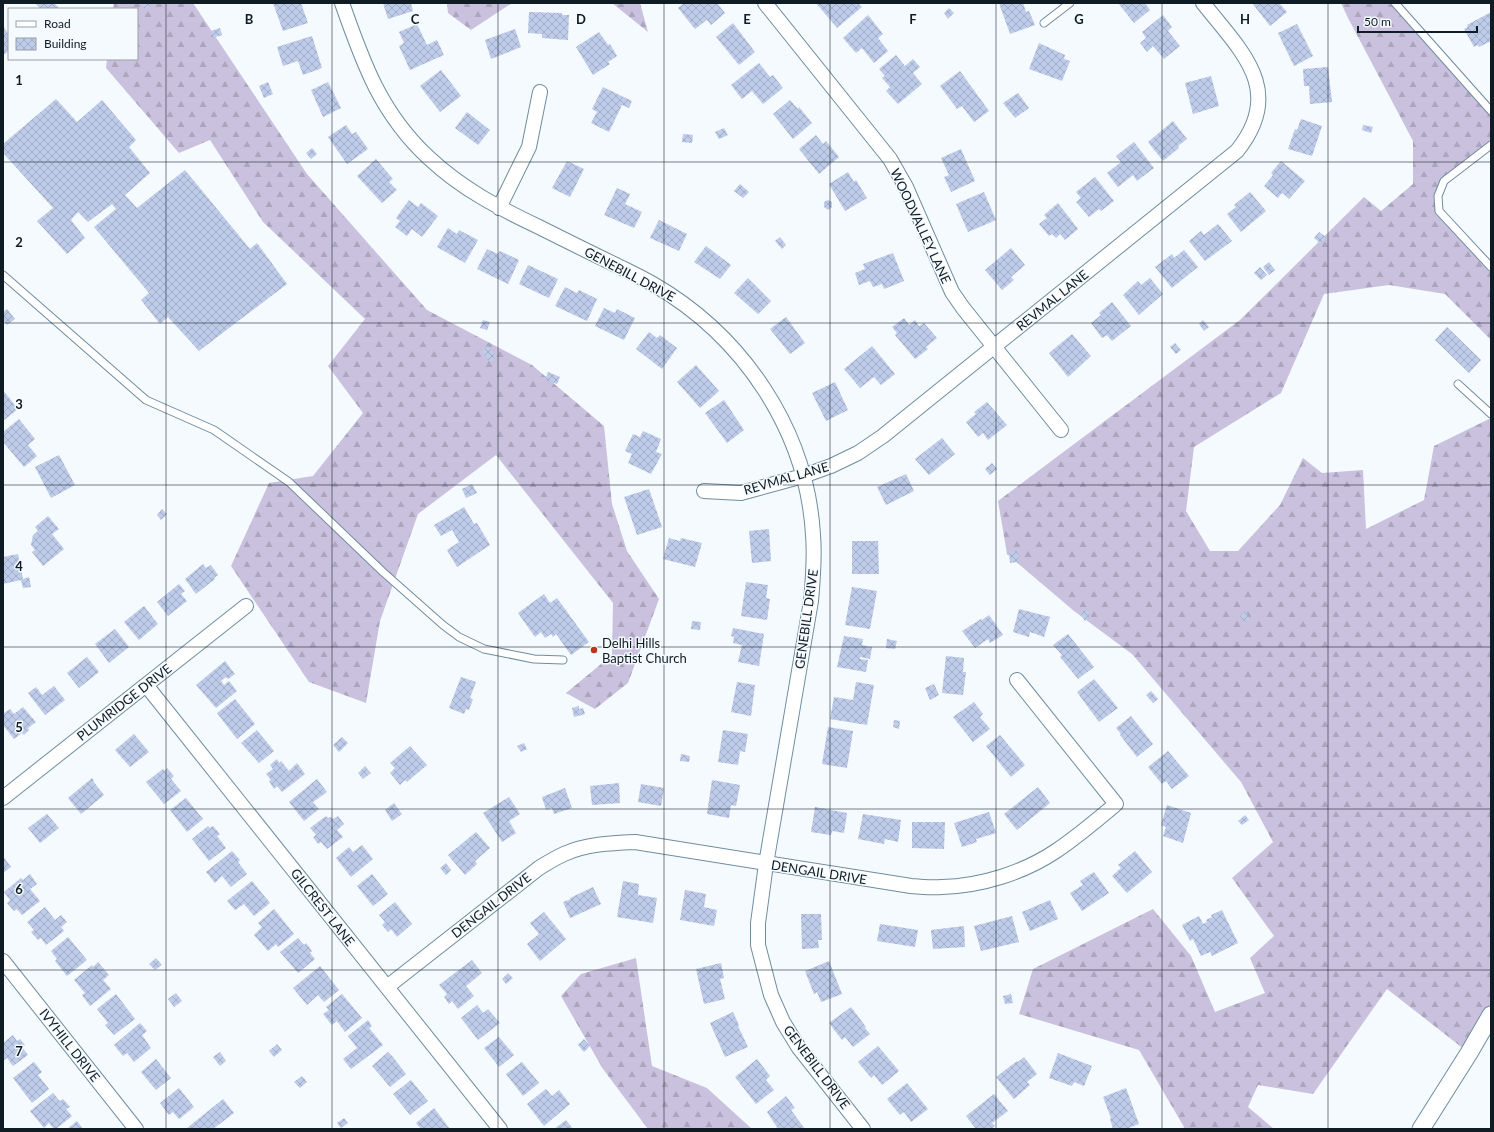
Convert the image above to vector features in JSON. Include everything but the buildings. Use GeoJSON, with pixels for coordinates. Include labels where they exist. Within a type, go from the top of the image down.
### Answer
{"type":"FeatureCollection","features":[{"type":"Feature","properties":{"kind":"street","name":"GENEBILL DRIVE"},"geometry":{"type":"LineString","coordinates":[[342,3],[362,59],[374,86],[389,111],[407,135],[427,157],[449,176],[499,208],[652,283],[684,303],[707,321],[733,347],[756,376],[772,401],[789,434],[803,476],[810,505],[814,564],[811,601],[766,864],[758,923],[758,945],[771,995],[783,1022],[799,1048],[864,1129]]}},
{"type":"Feature","properties":{"kind":"street","name":"WOODVALLEY LANE"},"geometry":{"type":"LineString","coordinates":[[765,3],[890,159],[906,187],[952,292],[1061,430]]}},
{"type":"Feature","properties":{"kind":"street","name":"REVMAL LANE"},"geometry":{"type":"LineString","coordinates":[[704,491],[742,493],[803,476],[832,466],[858,453],[883,436],[1237,151],[1247,139],[1254,125],[1258,110],[1259,95],[1257,80],[1243,53],[1203,3]]}},
{"type":"Feature","properties":{"kind":"street"},"geometry":{"type":"LineString","coordinates":[[499,208],[529,147],[540,92]]}},
{"type":"Feature","properties":{"kind":"street","name":"PLUMRIDGE DRIVE"},"geometry":{"type":"LineString","coordinates":[[3,798],[246,606]]}},
{"type":"Feature","properties":{"kind":"street","name":"DENGAIL DRIVE"},"geometry":{"type":"LineString","coordinates":[[387,987],[539,868],[565,854],[586,847],[608,843],[635,842],[911,886],[941,887],[971,884],[1001,877],[1029,866],[1055,852],[1116,804],[1017,680]]}},
{"type":"Feature","properties":{"kind":"street","name":"GILCREST LANE"},"geometry":{"type":"LineString","coordinates":[[146,684],[500,1129]]}},
{"type":"Feature","properties":{"kind":"street","name":"IVYHILL DRIVE"},"geometry":{"type":"LineString","coordinates":[[3,961],[136,1129]]}},
{"type":"Feature","properties":{"kind":"street"},"geometry":{"type":"LineString","coordinates":[[1421,1129],[1470,1053],[1491,1015]]}},
{"type":"Feature","properties":{"kind":"lane"},"geometry":{"type":"LineString","coordinates":[[1044,23],[1070,3]]}},
{"type":"Feature","properties":{"kind":"lane"},"geometry":{"type":"LineString","coordinates":[[1395,3],[1491,111]]}},
{"type":"Feature","properties":{"kind":"lane"},"geometry":{"type":"LineString","coordinates":[[1491,145],[1444,181],[1438,196],[1439,211],[1491,267]]}},
{"type":"Feature","properties":{"kind":"lane"},"geometry":{"type":"LineString","coordinates":[[3,275],[146,400],[214,430],[289,482],[383,572],[443,625],[459,637],[484,650],[534,659],[563,660]]}},
{"type":"Feature","properties":{"kind":"lane"},"geometry":{"type":"LineString","coordinates":[[1458,384],[1491,414]]}},
{"type":"Feature","properties":{"kind":"green space"},"geometry":{"type":"Polygon","coordinates":[[[114,3],[193,3],[307,174],[427,310],[532,365],[604,426],[612,504],[627,551],[659,599],[628,683],[595,709],[566,693],[612,655],[613,603],[496,455],[418,514],[380,621],[366,703],[309,682],[231,566],[269,483],[313,476],[363,413],[328,366],[365,319],[263,222],[210,140],[179,153],[106,68],[107,60],[138,60],[138,8],[113,8],[114,3]]]}},
{"type":"Feature","properties":{"kind":"green space"},"geometry":{"type":"Polygon","coordinates":[[[447,3],[512,3],[471,30],[448,13],[447,3]]]}},
{"type":"Feature","properties":{"kind":"green space"},"geometry":{"type":"Polygon","coordinates":[[[612,3],[640,3],[648,32],[612,3]]]}},
{"type":"Feature","properties":{"kind":"green space"},"geometry":{"type":"Polygon","coordinates":[[[1341,3],[1395,3],[1491,111],[1491,145],[1444,181],[1439,211],[1491,267],[1491,340],[1445,294],[1389,285],[1324,294],[1281,393],[1194,447],[1186,511],[1210,551],[1238,551],[1280,505],[1303,458],[1322,473],[1363,470],[1366,529],[1424,500],[1434,446],[1491,418],[1491,1015],[1469,1053],[1387,989],[1313,1094],[1258,1085],[1248,1107],[1274,1129],[1183,1129],[1184,1127],[1139,1050],[1019,1014],[1033,969],[1153,909],[1191,956],[1215,1012],[1265,993],[1250,958],[1274,936],[1232,878],[1273,842],[1241,782],[1132,654],[1074,611],[1007,554],[998,501],[1240,320],[1364,197],[1381,211],[1413,184],[1413,141],[1341,3]]]}},
{"type":"Feature","properties":{"kind":"green space"},"geometry":{"type":"Polygon","coordinates":[[[636,958],[652,1066],[707,1088],[752,1129],[648,1129],[603,1069],[561,996],[581,974],[636,958]]]}},
{"type":"Feature","properties":{"kind":"place","name":"Delhi Hills Baptist Church"},"geometry":{"type":"Point","coordinates":[594,650]}}]}
